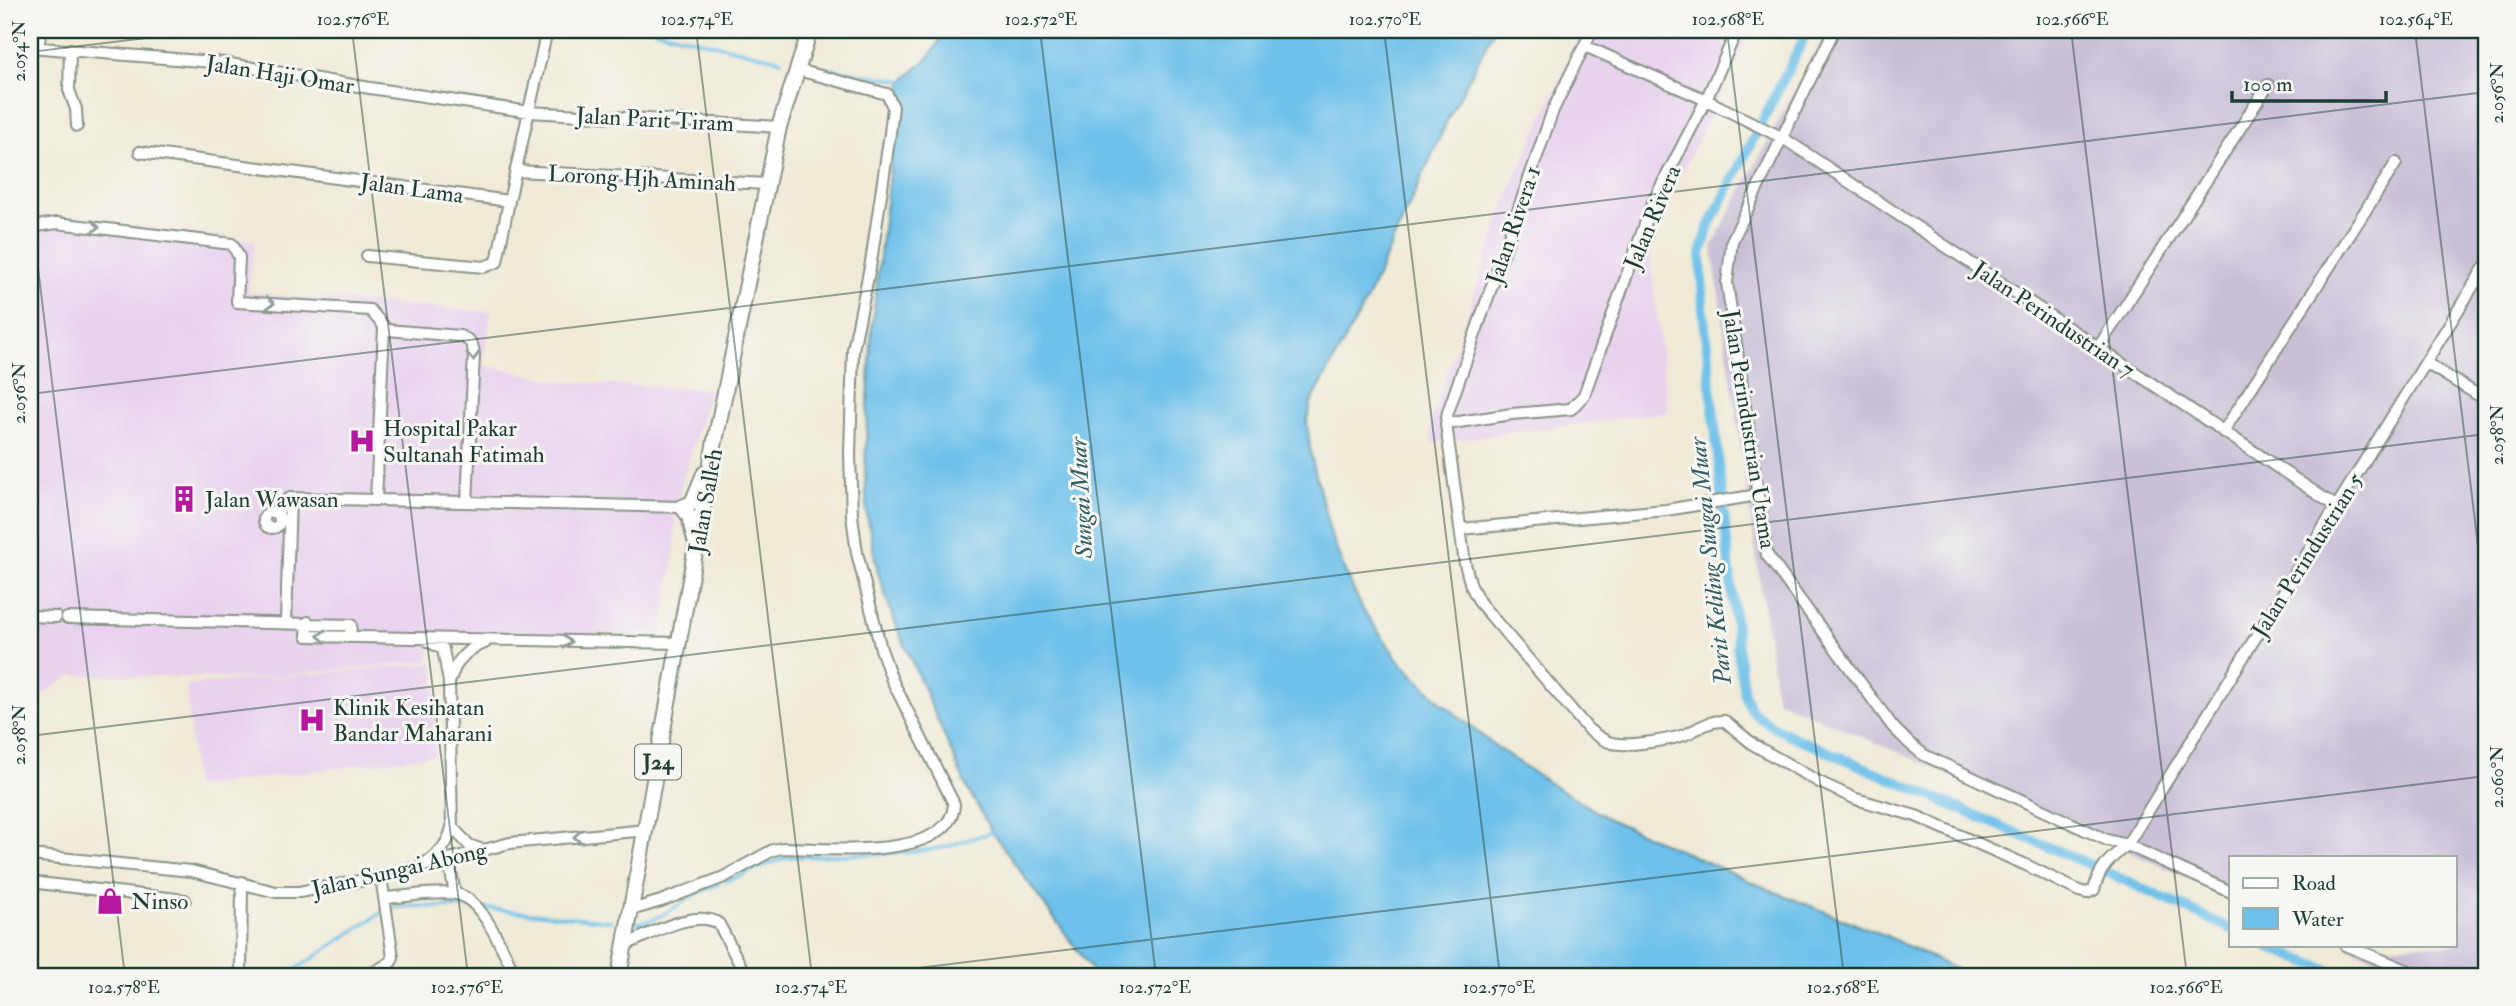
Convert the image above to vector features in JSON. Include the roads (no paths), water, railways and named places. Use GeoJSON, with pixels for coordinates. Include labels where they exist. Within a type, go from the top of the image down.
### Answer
{"type":"FeatureCollection","features":[{"type":"Feature","properties":{"kind":"main road","name":"Jalan Salleh"},"geometry":{"type":"LineString","coordinates":[[619,976],[713,456],[779,127],[810,30]]}},
{"type":"Feature","properties":{"kind":"main road"},"geometry":{"type":"LineString","coordinates":[[697,548],[690,517],[682,507],[692,503],[713,456]]}},
{"type":"Feature","properties":{"kind":"street"},"geometry":{"type":"LineString","coordinates":[[34,47],[41,30]]}},
{"type":"Feature","properties":{"kind":"street"},"geometry":{"type":"LineString","coordinates":[[367,256],[484,267],[497,262],[547,30]]}},
{"type":"Feature","properties":{"kind":"street","name":"Jalan Rivera 1"},"geometry":{"type":"LineString","coordinates":[[1446,424],[1553,110],[1592,30]]}},
{"type":"Feature","properties":{"kind":"street","name":"Jalan Rivera"},"geometry":{"type":"LineString","coordinates":[[1446,424],[1512,414],[1571,410],[1584,395],[1653,202],[1706,100],[1737,30]]}},
{"type":"Feature","properties":{"kind":"street","name":"Jalan Perindustrian Utama"},"geometry":{"type":"LineString","coordinates":[[1834,30],[1732,241],[1727,283],[1768,555],[1885,717],[1909,744],[1924,755],[2107,841],[2127,845],[2229,891]]}},
{"type":"Feature","properties":{"kind":"street","name":"Jalan Perindustrian 7"},"geometry":{"type":"LineString","coordinates":[[1585,46],[1783,138],[2337,507]]}},
{"type":"Feature","properties":{"kind":"street","name":"Jalan Haji Omar"},"geometry":{"type":"LineString","coordinates":[[34,47],[224,63],[530,112]]}},
{"type":"Feature","properties":{"kind":"street"},"geometry":{"type":"LineString","coordinates":[[71,49],[69,90],[76,109],[76,126]]}},
{"type":"Feature","properties":{"kind":"street"},"geometry":{"type":"LineString","coordinates":[[631,909],[661,901],[724,877],[773,850],[888,848],[925,840],[940,832],[953,816],[954,804],[892,680],[881,649],[857,553],[852,516],[850,444],[853,350],[871,261],[892,102],[887,94],[798,70]]}},
{"type":"Feature","properties":{"kind":"street"},"geometry":{"type":"LineString","coordinates":[[2098,348],[2268,85]]}},
{"type":"Feature","properties":{"kind":"street","name":"Jalan Parit Tiram"},"geometry":{"type":"LineString","coordinates":[[530,112],[779,127]]}},
{"type":"Feature","properties":{"kind":"street","name":"Jalan Lama"},"geometry":{"type":"LineString","coordinates":[[140,152],[509,201]]}},
{"type":"Feature","properties":{"kind":"street"},"geometry":{"type":"LineString","coordinates":[[2224,432],[2396,163]]}},
{"type":"Feature","properties":{"kind":"street","name":"Lorong Hjh Aminah"},"geometry":{"type":"LineString","coordinates":[[516,171],[768,184]]}},
{"type":"Feature","properties":{"kind":"street"},"geometry":{"type":"LineString","coordinates":[[30,232],[37,226],[57,223],[232,244],[239,257],[237,302],[370,310],[384,327],[376,500]]}},
{"type":"Feature","properties":{"kind":"street","name":"Jalan Perindustrian 5"},"geometry":{"type":"LineString","coordinates":[[1460,529],[1468,575],[1480,603],[1588,729],[1602,739],[1619,745],[1628,744],[1681,736],[1707,723],[1725,721],[1754,746],[1819,782],[1856,799],[1916,816],[2087,893],[2094,890],[2097,876],[2105,864],[2127,845],[2486,265]]}},
{"type":"Feature","properties":{"kind":"street"},"geometry":{"type":"LineString","coordinates":[[384,327],[392,331],[460,336],[473,344],[467,502]]}},
{"type":"Feature","properties":{"kind":"street"},"geometry":{"type":"LineString","coordinates":[[2426,362],[2486,400]]}},
{"type":"Feature","properties":{"kind":"street"},"geometry":{"type":"LineString","coordinates":[[1446,424],[1460,529],[1717,503],[1758,495]]}},
{"type":"Feature","properties":{"kind":"street"},"geometry":{"type":"LineString","coordinates":[[282,520],[290,498]]}},
{"type":"Feature","properties":{"kind":"street"},"geometry":{"type":"LineString","coordinates":[[286,622],[282,520],[284,502],[290,498],[682,507]]}},
{"type":"Feature","properties":{"kind":"street"},"geometry":{"type":"LineString","coordinates":[[32,617],[308,622],[351,625],[350,637]]}},
{"type":"Feature","properties":{"kind":"street"},"geometry":{"type":"LineString","coordinates":[[308,622],[307,636],[680,643]]}},
{"type":"Feature","properties":{"kind":"street","name":"Jalan Sungai Abong"},"geometry":{"type":"LineString","coordinates":[[422,638],[443,649],[449,682],[452,827]]}},
{"type":"Feature","properties":{"kind":"street"},"geometry":{"type":"LineString","coordinates":[[449,682],[455,664],[462,656],[482,644],[498,641]]}},
{"type":"Feature","properties":{"kind":"street"},"geometry":{"type":"LineString","coordinates":[[452,827],[463,841],[485,851]]}},
{"type":"Feature","properties":{"kind":"street"},"geometry":{"type":"LineString","coordinates":[[418,869],[439,854],[452,827]]}},
{"type":"Feature","properties":{"kind":"street","name":"Jalan Sungai Abong"},"geometry":{"type":"LineString","coordinates":[[30,855],[191,871],[276,892],[299,892],[418,869],[525,841],[646,830]]}},
{"type":"Feature","properties":{"kind":"street"},"geometry":{"type":"LineString","coordinates":[[449,861],[455,894]]}},
{"type":"Feature","properties":{"kind":"street"},"geometry":{"type":"LineString","coordinates":[[368,976],[391,962],[393,957],[381,877]]}},
{"type":"Feature","properties":{"kind":"street"},"geometry":{"type":"LineString","coordinates":[[30,882],[185,900]]}},
{"type":"Feature","properties":{"kind":"street"},"geometry":{"type":"LineString","coordinates":[[241,976],[242,882]]}},
{"type":"Feature","properties":{"kind":"street"},"geometry":{"type":"LineString","coordinates":[[384,898],[455,894],[473,902],[483,915],[516,976]]}},
{"type":"Feature","properties":{"kind":"street"},"geometry":{"type":"LineString","coordinates":[[625,944],[691,918],[713,919],[719,924],[746,976]]}},
{"type":"Feature","properties":{"kind":"street"},"geometry":{"type":"LineString","coordinates":[[2347,946],[2416,975]]}},
{"type":"Feature","properties":{"kind":"water","name":"Sungai Muar"},"geometry":{"type":"Polygon","coordinates":[[[946,30],[1494,30],[1448,119],[1366,301],[1311,403],[1307,423],[1311,455],[1330,532],[1363,610],[1400,662],[1440,701],[1492,744],[1609,819],[1768,889],[1884,935],[1970,976],[1096,976],[992,832],[967,788],[893,618],[878,573],[867,516],[865,468],[872,326],[898,96],[903,81],[930,56],[946,30]]]}},
{"type":"Feature","properties":{"kind":"waterway"},"geometry":{"type":"LineString","coordinates":[[655,30],[781,60]]}},
{"type":"Feature","properties":{"kind":"waterway","name":"Parit Keliling Sungai Muar"},"geometry":{"type":"LineString","coordinates":[[1808,30],[1708,229],[1701,254],[1703,309],[1738,651],[1749,705],[1764,721],[1794,737],[2229,928]]}},
{"type":"Feature","properties":{"kind":"waterway"},"geometry":{"type":"LineString","coordinates":[[811,66],[903,81]]}},
{"type":"Feature","properties":{"kind":"waterway"},"geometry":{"type":"LineString","coordinates":[[726,881],[787,857],[913,852],[946,847],[992,832]]}},
{"type":"Feature","properties":{"kind":"waterway"},"geometry":{"type":"LineString","coordinates":[[637,923],[659,917],[696,894],[719,884]]}},
{"type":"Feature","properties":{"kind":"waterway"},"geometry":{"type":"LineString","coordinates":[[393,908],[474,908]]}},
{"type":"Feature","properties":{"kind":"waterway"},"geometry":{"type":"LineString","coordinates":[[482,908],[612,921]]}},
{"type":"Feature","properties":{"kind":"waterway"},"geometry":{"type":"LineString","coordinates":[[286,976],[381,913]]}},
{"type":"Feature","properties":{"kind":"waterway","name":"Parit Keliling Sungai Muar"},"geometry":{"type":"LineString","coordinates":[[2267,946],[2342,976]]}},
{"type":"Feature","properties":{"kind":"waterway"},"geometry":{"type":"LineString","coordinates":[[30,972],[57,976]]}},
{"type":"Feature","properties":{"kind":"place","name":"Hospital Pakar Sultanah Fatimah"},"geometry":{"type":"Point","coordinates":[362,441]}},
{"type":"Feature","properties":{"kind":"place","name":"Jalan Wawasan"},"geometry":{"type":"Point","coordinates":[184,499]}},
{"type":"Feature","properties":{"kind":"place","name":"Klinik Kesihatan Bandar Maharani"},"geometry":{"type":"Point","coordinates":[312,720]}},
{"type":"Feature","properties":{"kind":"place","name":"Ninso"},"geometry":{"type":"Point","coordinates":[110,901]}}]}
